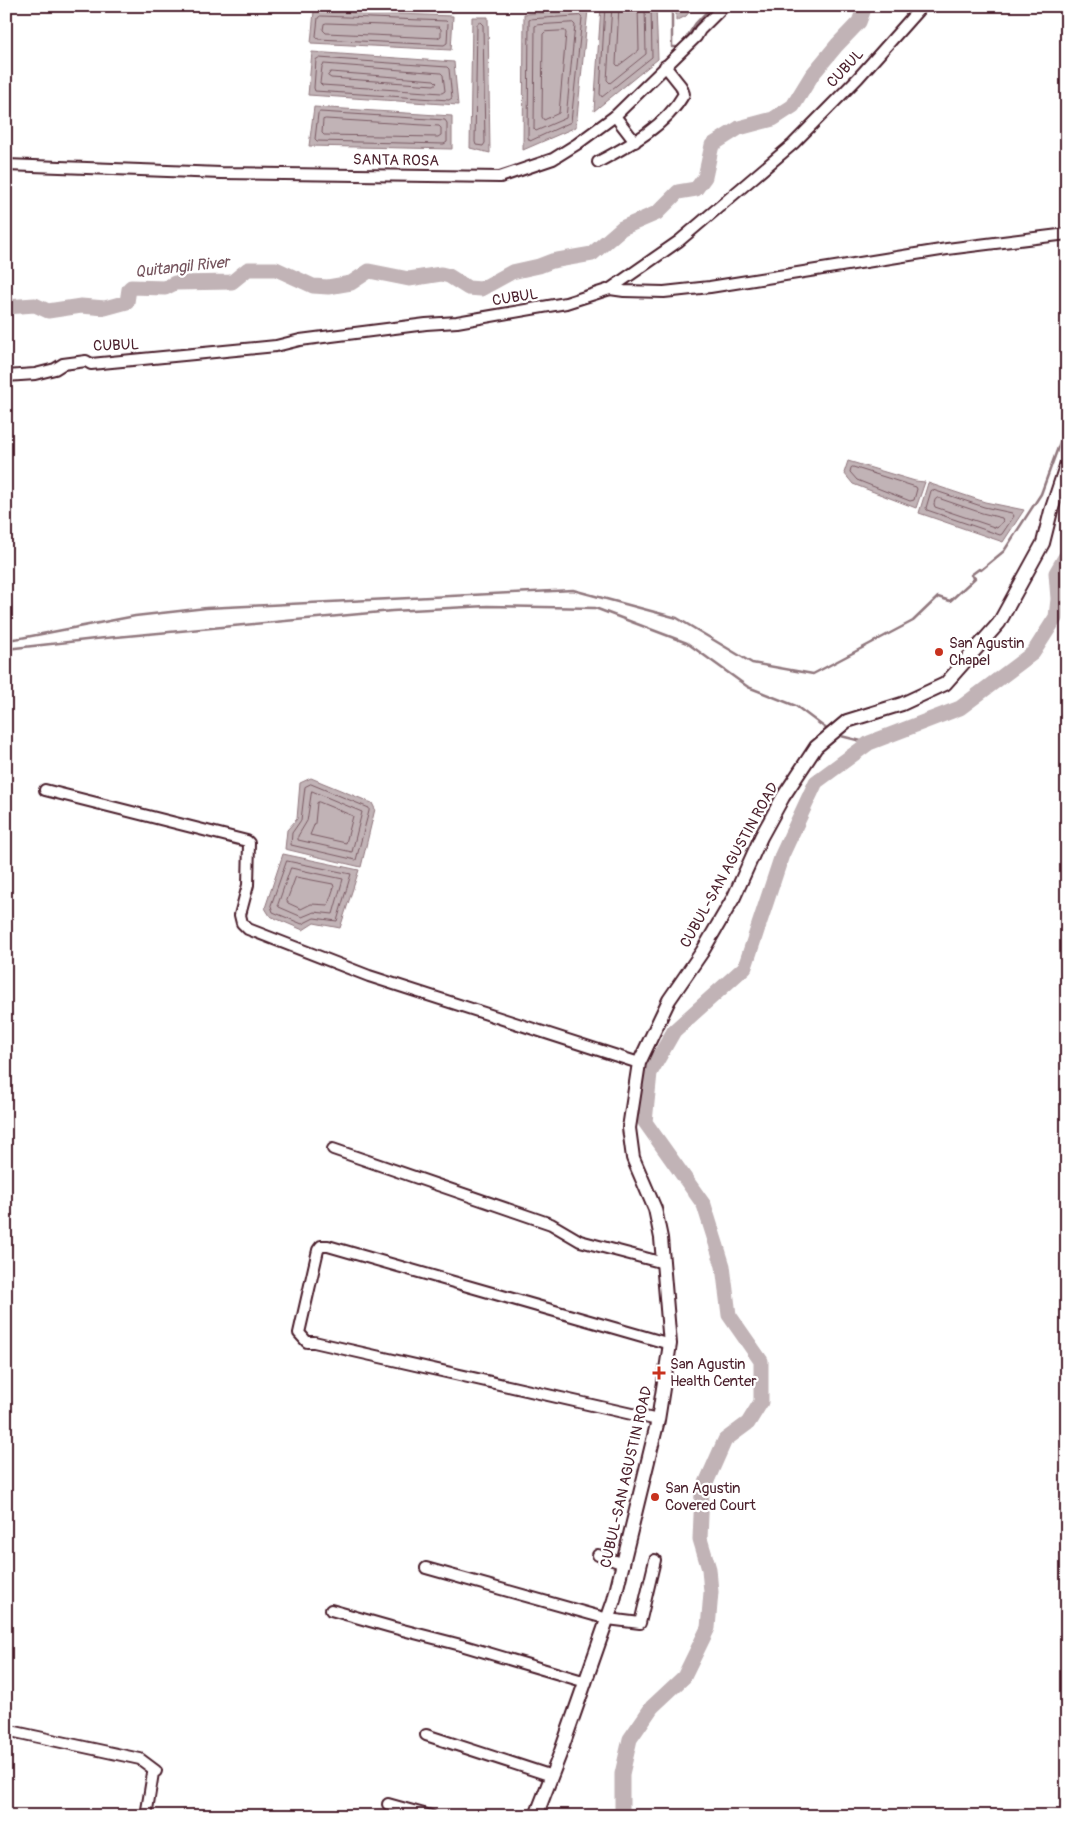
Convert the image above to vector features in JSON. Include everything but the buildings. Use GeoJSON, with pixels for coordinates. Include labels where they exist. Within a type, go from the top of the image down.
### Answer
{"type":"FeatureCollection","features":[{"type":"Feature","properties":{"kind":"street","name":"SANTA ROSA"},"geometry":{"type":"LineString","coordinates":[[6,165],[221,174],[500,178],[553,159],[615,116],[696,37],[700,30],[724,6]]}},
{"type":"Feature","properties":{"kind":"street","name":"CUBUL"},"geometry":{"type":"LineString","coordinates":[[6,376],[35,374],[55,370],[63,364],[86,362],[91,364],[276,346],[300,340],[426,324],[457,322],[566,303],[610,288],[679,241],[792,144],[858,78],[922,6]]}},
{"type":"Feature","properties":{"kind":"street"},"geometry":{"type":"LineString","coordinates":[[598,162],[635,142],[652,129],[679,102],[684,94],[681,86],[665,66]]}},
{"type":"Feature","properties":{"kind":"street"},"geometry":{"type":"LineString","coordinates":[[615,116],[635,142]]}},
{"type":"Feature","properties":{"kind":"street"},"geometry":{"type":"LineString","coordinates":[[610,288],[624,291],[664,292],[710,287],[947,248],[1067,234]]}},
{"type":"Feature","properties":{"kind":"street","name":"CUBUL-SAN AGUSTIN ROAD"},"geometry":{"type":"LineString","coordinates":[[536,1816],[608,1619],[624,1564],[658,1420],[670,1344],[664,1264],[656,1209],[633,1158],[629,1128],[639,1063],[669,1000],[702,952],[734,897],[758,843],[783,797],[816,747],[847,721],[902,704],[945,684],[999,623],[1043,543],[1063,486],[1067,463]]}},
{"type":"Feature","properties":{"kind":"street"},"geometry":{"type":"LineString","coordinates":[[45,790],[247,841],[249,843],[248,885],[240,915],[242,923],[248,929],[369,976],[639,1063]]}},
{"type":"Feature","properties":{"kind":"street"},"geometry":{"type":"LineString","coordinates":[[333,1149],[551,1224],[580,1241],[664,1264]]}},
{"type":"Feature","properties":{"kind":"street"},"geometry":{"type":"LineString","coordinates":[[658,1420],[314,1342],[307,1342],[299,1333],[318,1250],[321,1246],[328,1246],[670,1344]]}},
{"type":"Feature","properties":{"kind":"street"},"geometry":{"type":"LineString","coordinates":[[598,1555],[624,1564]]}},
{"type":"Feature","properties":{"kind":"street"},"geometry":{"type":"LineString","coordinates":[[426,1568],[608,1619],[640,1623],[655,1560]]}},
{"type":"Feature","properties":{"kind":"street"},"geometry":{"type":"LineString","coordinates":[[331,1610],[391,1628],[460,1644],[586,1682]]}},
{"type":"Feature","properties":{"kind":"street"},"geometry":{"type":"LineString","coordinates":[[6,1730],[140,1759],[156,1771],[153,1773],[146,1816]]}},
{"type":"Feature","properties":{"kind":"street"},"geometry":{"type":"LineString","coordinates":[[426,1735],[552,1776]]}},
{"type":"Feature","properties":{"kind":"street"},"geometry":{"type":"LineString","coordinates":[[388,1804],[431,1816]]}},
{"type":"Feature","properties":{"kind":"water"},"geometry":{"type":"Polygon","coordinates":[[[601,6],[656,6],[658,59],[594,111],[601,6]]]}},
{"type":"Feature","properties":{"kind":"water"},"geometry":{"type":"Polygon","coordinates":[[[676,6],[694,6],[686,16],[676,21],[676,6]]]}},
{"type":"Feature","properties":{"kind":"water"},"geometry":{"type":"Polygon","coordinates":[[[588,10],[576,127],[523,150],[524,14],[588,10]]]}},
{"type":"Feature","properties":{"kind":"water"},"geometry":{"type":"Polygon","coordinates":[[[314,11],[453,16],[451,50],[311,43],[314,11]]]}},
{"type":"Feature","properties":{"kind":"water"},"geometry":{"type":"Polygon","coordinates":[[[472,17],[488,17],[490,153],[470,148],[472,17]]]}},
{"type":"Feature","properties":{"kind":"water"},"geometry":{"type":"Polygon","coordinates":[[[312,52],[454,62],[458,105],[308,95],[312,52]]]}},
{"type":"Feature","properties":{"kind":"water"},"geometry":{"type":"Polygon","coordinates":[[[314,107],[452,116],[452,149],[309,146],[314,107]]]}},
{"type":"Feature","properties":{"kind":"water"},"geometry":{"type":"Polygon","coordinates":[[[848,461],[915,481],[925,482],[916,508],[853,484],[844,473],[848,461]]]}},
{"type":"Feature","properties":{"kind":"water"},"geometry":{"type":"Polygon","coordinates":[[[928,483],[985,502],[1024,510],[1003,542],[919,513],[928,483]]]}},
{"type":"Feature","properties":{"kind":"water"},"geometry":{"type":"Polygon","coordinates":[[[311,778],[372,803],[375,809],[361,867],[285,849],[287,830],[297,819],[300,783],[311,778]]]}},
{"type":"Feature","properties":{"kind":"water"},"geometry":{"type":"Polygon","coordinates":[[[283,854],[359,870],[340,928],[314,923],[303,930],[270,916],[265,908],[283,854]]]}},
{"type":"Feature","properties":{"kind":"waterway"},"geometry":{"type":"LineString","coordinates":[[672,6],[672,47],[676,47]]}},
{"type":"Feature","properties":{"kind":"waterway"},"geometry":{"type":"LineString","coordinates":[[685,40],[696,23],[712,6]]}},
{"type":"Feature","properties":{"kind":"waterway","name":"Quitangil River"},"geometry":{"type":"LineString","coordinates":[[6,307],[35,305],[48,311],[81,306],[105,308],[127,302],[131,287],[165,288],[175,283],[232,282],[248,269],[276,269],[313,286],[328,287],[351,283],[369,271],[409,279],[441,274],[449,276],[468,288],[481,289],[512,272],[552,261],[592,254],[622,228],[657,213],[678,192],[696,189],[705,177],[712,145],[739,128],[773,119],[793,106],[812,75],[859,22],[865,6]]}},
{"type":"Feature","properties":{"kind":"waterway"},"geometry":{"type":"LineString","coordinates":[[6,640],[135,616],[206,608],[573,590],[677,618],[752,663],[813,674],[913,621],[938,597],[950,601],[975,578],[971,575],[979,569],[981,570],[1004,551],[1041,494],[1067,423]]}},
{"type":"Feature","properties":{"kind":"waterway"},"geometry":{"type":"LineString","coordinates":[[622,1816],[622,1774],[630,1739],[652,1707],[684,1677],[708,1628],[711,1592],[709,1569],[700,1539],[702,1492],[725,1440],[748,1423],[761,1402],[761,1361],[729,1315],[723,1266],[704,1205],[645,1122],[650,1073],[674,1031],[745,967],[782,855],[816,782],[869,743],[960,708],[1033,653],[1056,617],[1058,599],[1056,573],[1067,554]]}},
{"type":"Feature","properties":{"kind":"waterway"},"geometry":{"type":"LineString","coordinates":[[1058,599],[1067,603]]}},
{"type":"Feature","properties":{"kind":"waterway"},"geometry":{"type":"LineString","coordinates":[[6,649],[392,611],[487,606],[595,608],[687,643],[748,687],[796,706],[828,730]]}},
{"type":"Feature","properties":{"kind":"waterway"},"geometry":{"type":"LineString","coordinates":[[841,736],[869,743]]}},
{"type":"Feature","properties":{"kind":"place","name":"San Agustin Chapel"},"geometry":{"type":"Point","coordinates":[939,652]}},
{"type":"Feature","properties":{"kind":"place","name":"San Agustin Health Center"},"geometry":{"type":"Point","coordinates":[659,1373]}},
{"type":"Feature","properties":{"kind":"place","name":"San Agustin Covered Court"},"geometry":{"type":"Point","coordinates":[655,1497]}}]}
